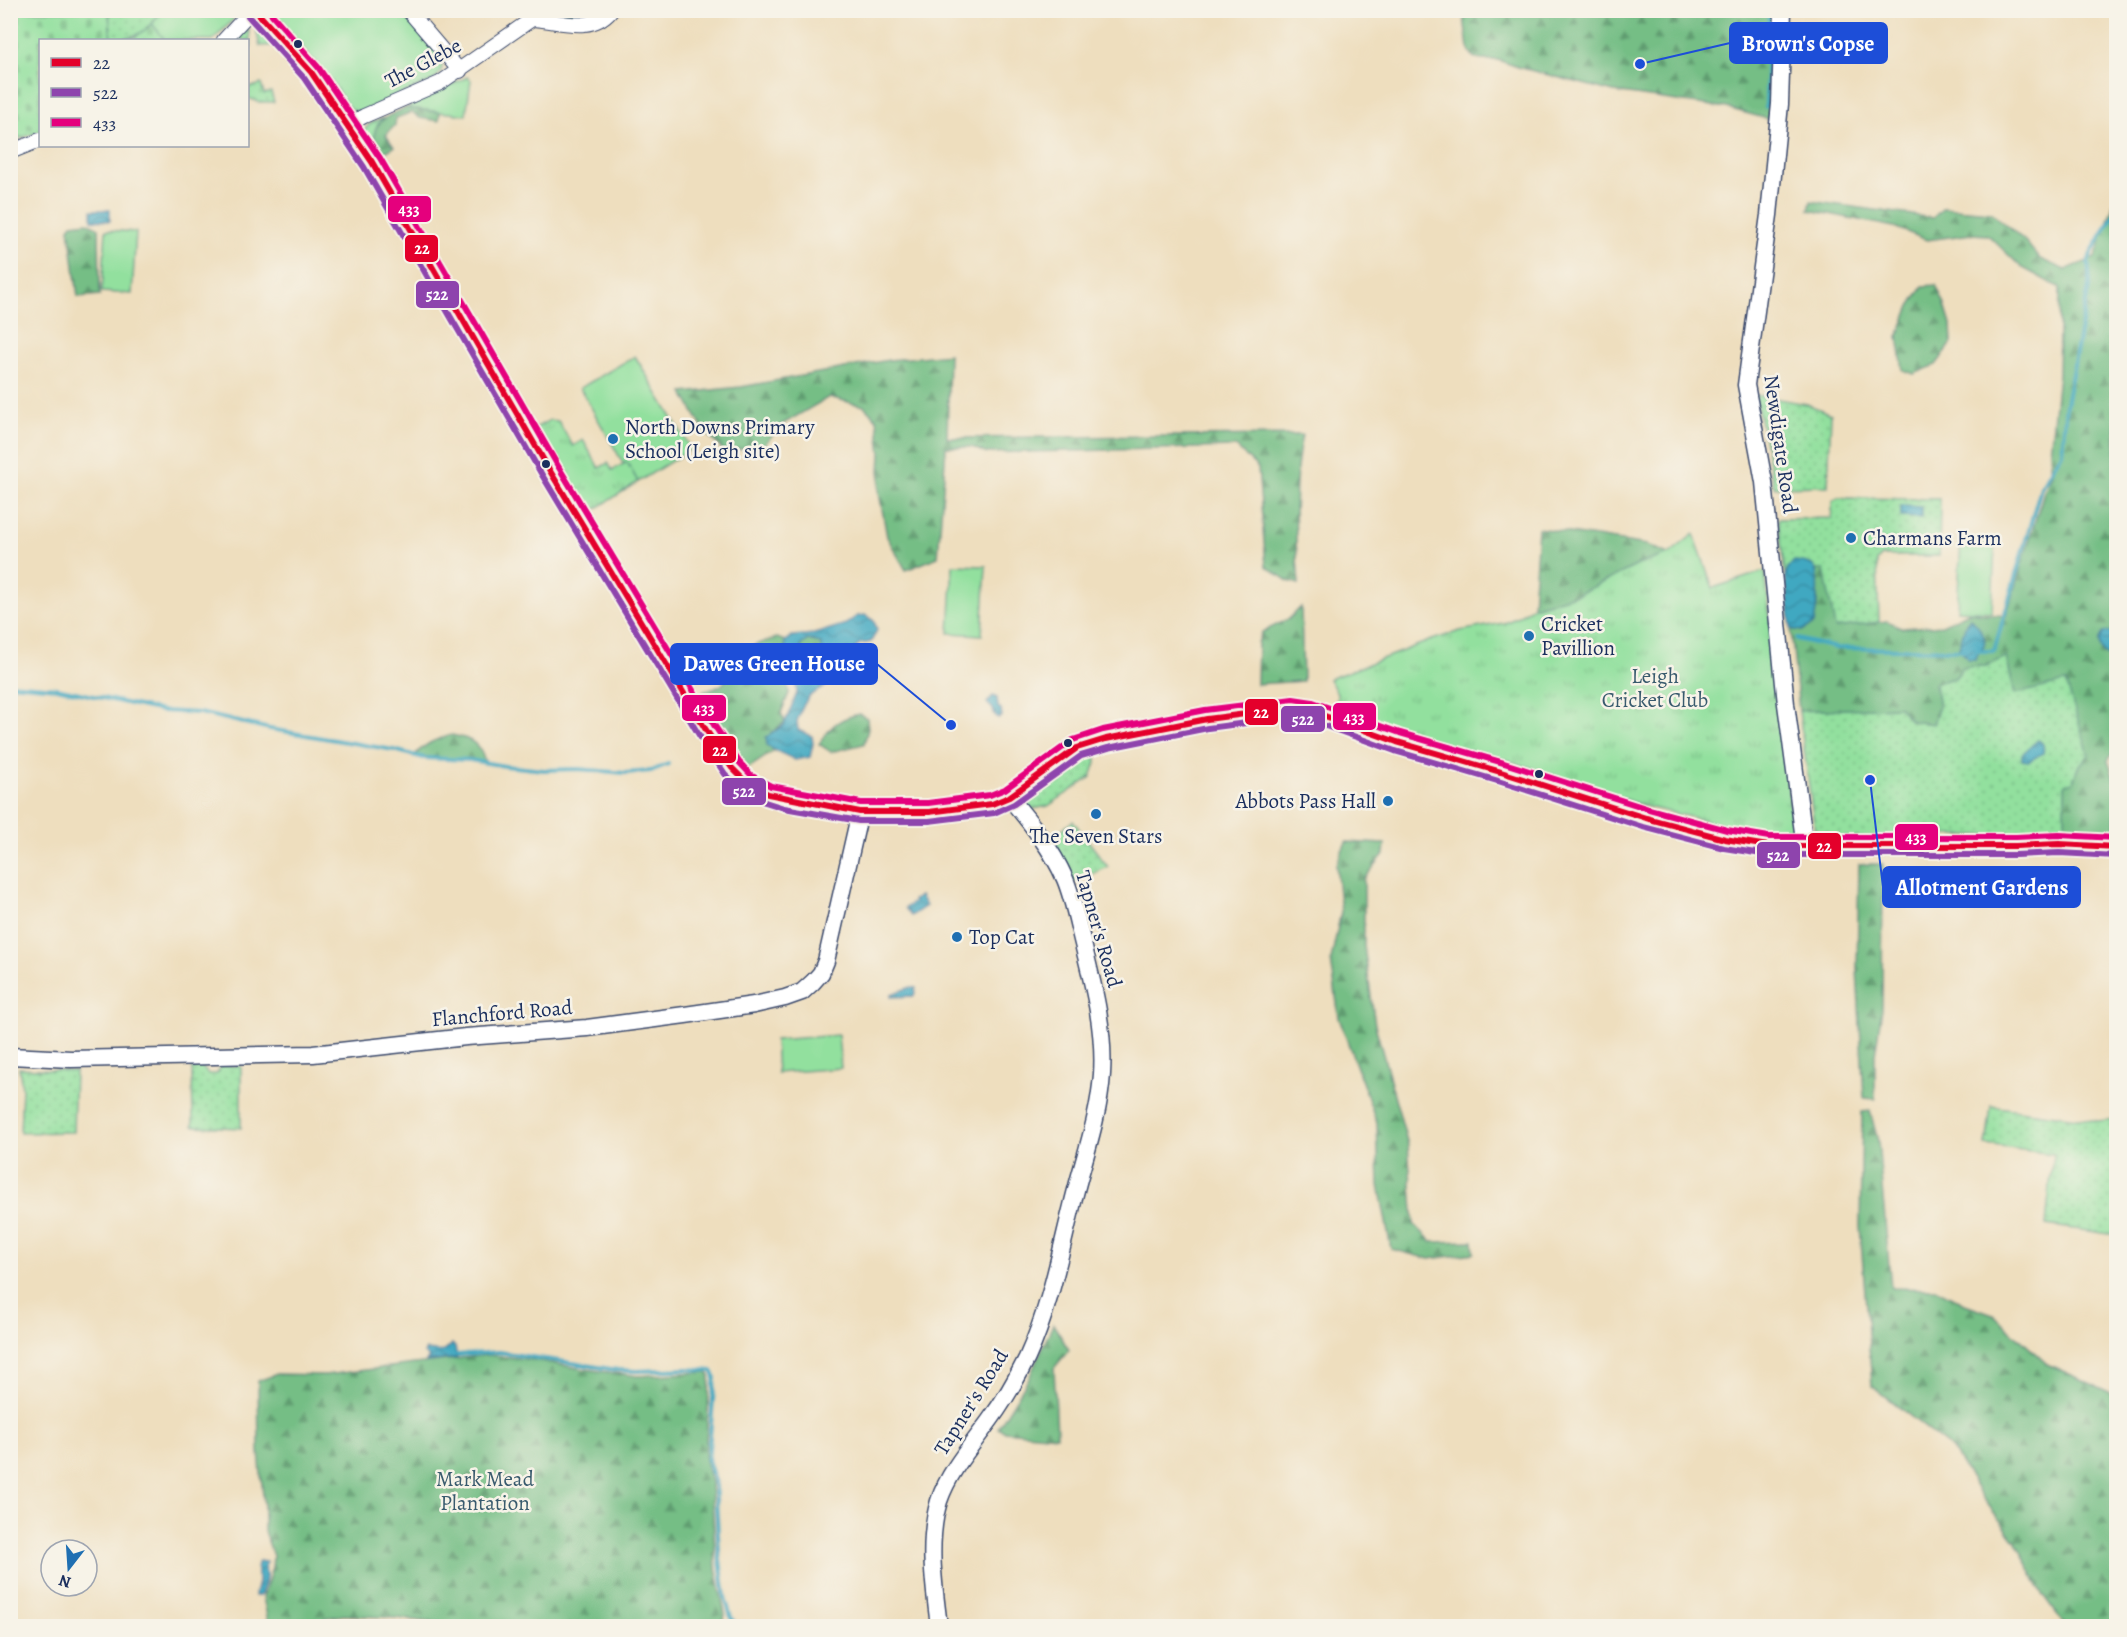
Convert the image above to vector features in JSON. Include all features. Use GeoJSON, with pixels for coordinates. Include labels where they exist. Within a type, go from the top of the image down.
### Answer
{"type":"FeatureCollection","features":[{"type":"Feature","properties":{"kind":"street"},"geometry":{"type":"LineString","coordinates":[[225,39],[253,10],[311,72],[372,162],[550,471],[683,692],[732,768],[747,783],[768,794],[860,812],[902,813],[953,810],[992,804],[1009,797],[1077,748],[1126,734],[1207,719],[1292,708],[1311,711],[1397,742],[1510,774],[1646,818],[1725,839],[1768,846],[1805,847],[2059,844],[2116,847]]}},
{"type":"Feature","properties":{"kind":"street"},"geometry":{"type":"LineString","coordinates":[[408,10],[460,71]]}},
{"type":"Feature","properties":{"kind":"street","name":"The Glebe"},"geometry":{"type":"LineString","coordinates":[[348,125],[440,83],[532,19],[588,25],[600,22],[611,10]]}},
{"type":"Feature","properties":{"kind":"street","name":"Newdigate Road"},"geometry":{"type":"LineString","coordinates":[[1783,10],[1780,104],[1769,215],[1746,385],[1764,482],[1786,704],[1805,847]]}},
{"type":"Feature","properties":{"kind":"street"},"geometry":{"type":"LineString","coordinates":[[10,152],[39,140]]}},
{"type":"Feature","properties":{"kind":"street","name":"Tapner's Road"},"geometry":{"type":"LineString","coordinates":[[939,1626],[932,1552],[934,1523],[939,1500],[958,1465],[1006,1397],[1035,1340],[1056,1273],[1091,1133],[1102,1077],[1103,1052],[1092,982],[1065,879],[1047,847],[1009,797]]}},
{"type":"Feature","properties":{"kind":"street","name":"Flanchford Road"},"geometry":{"type":"LineString","coordinates":[[10,1056],[71,1059],[313,1054],[466,1037],[587,1028],[685,1016],[785,998],[802,992],[821,973],[826,961],[860,812]]}},
{"type":"Feature","properties":{"kind":"green space"},"geometry":{"type":"Polygon","coordinates":[[[109,10],[162,11],[141,33],[111,39],[109,10]]]}},
{"type":"Feature","properties":{"kind":"green space"},"geometry":{"type":"Polygon","coordinates":[[[561,10],[603,11],[592,19],[562,17],[561,10]]]}},
{"type":"Feature","properties":{"kind":"green space"},"geometry":{"type":"Polygon","coordinates":[[[10,11],[109,11],[111,39],[39,39],[39,132],[11,141],[10,11]]]}},
{"type":"Feature","properties":{"kind":"green space"},"geometry":{"type":"Polygon","coordinates":[[[162,11],[237,11],[232,21],[214,39],[164,39],[152,24],[162,11]]]}},
{"type":"Feature","properties":{"kind":"green space"},"geometry":{"type":"Polygon","coordinates":[[[267,11],[400,11],[440,56],[442,69],[434,80],[361,112],[356,111],[344,102],[317,65],[267,11]]]}},
{"type":"Feature","properties":{"kind":"green space"},"geometry":{"type":"Polygon","coordinates":[[[1446,11],[1774,11],[1772,91],[1768,119],[1727,108],[1614,92],[1498,60],[1482,60],[1473,57],[1468,48],[1464,17],[1446,11]]]}},
{"type":"Feature","properties":{"kind":"green space"},"geometry":{"type":"Polygon","coordinates":[[[152,24],[164,39],[119,39],[135,37],[152,24]]]}},
{"type":"Feature","properties":{"kind":"green space"},"geometry":{"type":"Polygon","coordinates":[[[263,28],[279,45],[260,46],[256,29],[263,28]]]}},
{"type":"Feature","properties":{"kind":"green space"},"geometry":{"type":"Polygon","coordinates":[[[249,30],[251,46],[249,49],[249,39],[234,39],[243,31],[249,30]]]}},
{"type":"Feature","properties":{"kind":"green space"},"geometry":{"type":"Polygon","coordinates":[[[467,77],[471,80],[466,115],[406,108],[467,77]]]}},
{"type":"Feature","properties":{"kind":"green space"},"geometry":{"type":"Polygon","coordinates":[[[261,84],[264,94],[271,92],[274,102],[259,102],[249,98],[249,88],[261,84]]]}},
{"type":"Feature","properties":{"kind":"green space"},"geometry":{"type":"Polygon","coordinates":[[[406,108],[440,112],[439,121],[420,118],[412,112],[396,118],[395,125],[386,135],[394,147],[378,156],[374,137],[378,124],[406,108]]]}},
{"type":"Feature","properties":{"kind":"green space"},"geometry":{"type":"Polygon","coordinates":[[[383,118],[375,136],[378,156],[365,136],[365,129],[371,123],[383,118]]]}},
{"type":"Feature","properties":{"kind":"green space"},"geometry":{"type":"Polygon","coordinates":[[[2116,197],[2116,633],[2110,632],[2102,652],[2116,659],[2116,753],[2110,756],[2108,761],[2116,784],[2116,840],[2065,836],[2065,784],[2073,782],[2078,767],[2015,694],[2006,657],[1986,666],[1963,667],[1955,678],[1935,683],[1939,706],[1933,724],[1910,721],[1900,707],[1799,711],[1791,629],[1802,631],[1817,608],[1816,570],[1824,569],[1836,628],[1887,621],[1903,628],[1942,625],[1969,612],[2006,616],[2044,492],[2052,475],[2050,453],[2058,374],[2060,288],[2021,267],[1988,235],[1972,234],[1927,240],[1894,227],[1809,210],[1811,201],[1933,218],[1943,208],[1991,212],[2025,241],[2040,259],[2065,270],[2095,258],[2116,197]]]}},
{"type":"Feature","properties":{"kind":"green space"},"geometry":{"type":"Polygon","coordinates":[[[87,222],[99,228],[100,295],[78,297],[69,228],[72,224],[87,222]]]}},
{"type":"Feature","properties":{"kind":"green space"},"geometry":{"type":"Polygon","coordinates":[[[106,230],[136,232],[132,294],[102,292],[106,230]]]}},
{"type":"Feature","properties":{"kind":"green space"},"geometry":{"type":"Polygon","coordinates":[[[1936,285],[1951,325],[1952,343],[1936,365],[1914,374],[1903,370],[1898,336],[1910,306],[1923,286],[1936,285]]]}},
{"type":"Feature","properties":{"kind":"green space"},"geometry":{"type":"Polygon","coordinates":[[[949,354],[947,438],[1302,435],[1296,490],[1299,584],[1288,581],[1266,566],[1258,468],[1236,447],[985,453],[972,447],[946,447],[938,557],[906,570],[887,537],[879,492],[881,454],[877,419],[864,406],[829,397],[781,425],[763,446],[724,451],[704,431],[683,393],[741,387],[889,360],[949,354]]]}},
{"type":"Feature","properties":{"kind":"green space"},"geometry":{"type":"Polygon","coordinates":[[[635,356],[691,449],[638,482],[627,462],[623,463],[580,388],[635,356]]]}},
{"type":"Feature","properties":{"kind":"green space"},"geometry":{"type":"Polygon","coordinates":[[[1755,395],[1807,404],[1831,414],[1828,486],[1774,487],[1755,395]]]}},
{"type":"Feature","properties":{"kind":"green space"},"geometry":{"type":"Polygon","coordinates":[[[550,420],[558,421],[573,446],[583,440],[599,468],[608,463],[612,470],[627,462],[638,482],[588,514],[535,428],[550,420]]]}},
{"type":"Feature","properties":{"kind":"green space"},"geometry":{"type":"Polygon","coordinates":[[[1838,498],[1940,499],[1939,556],[1882,556],[1877,561],[1879,622],[1835,628],[1824,570],[1816,570],[1811,564],[1788,568],[1785,576],[1778,519],[1832,518],[1832,501],[1838,498]]]}},
{"type":"Feature","properties":{"kind":"green space"},"geometry":{"type":"Polygon","coordinates":[[[1538,528],[1647,545],[1669,554],[1640,564],[1579,594],[1533,607],[1538,528]]]}},
{"type":"Feature","properties":{"kind":"green space","name":"Leigh Cricket Club"},"geometry":{"type":"Polygon","coordinates":[[[1694,534],[1713,588],[1765,571],[1792,826],[1786,835],[1762,834],[1648,807],[1507,760],[1409,736],[1336,707],[1337,693],[1329,679],[1429,641],[1460,631],[1508,622],[1533,607],[1579,594],[1640,564],[1669,554],[1694,534]]]}},
{"type":"Feature","properties":{"kind":"green space"},"geometry":{"type":"Polygon","coordinates":[[[1961,541],[1995,543],[1992,612],[1957,610],[1961,541]]]}},
{"type":"Feature","properties":{"kind":"green space"},"geometry":{"type":"Polygon","coordinates":[[[953,565],[986,566],[982,635],[949,633],[953,565]]]}},
{"type":"Feature","properties":{"kind":"green space"},"geometry":{"type":"Polygon","coordinates":[[[1301,607],[1303,681],[1257,684],[1258,643],[1262,632],[1289,619],[1301,607]]]}},
{"type":"Feature","properties":{"kind":"green space"},"geometry":{"type":"Polygon","coordinates":[[[777,638],[785,641],[785,649],[793,662],[786,676],[789,693],[781,713],[785,722],[772,732],[767,745],[774,751],[747,769],[725,743],[700,707],[703,692],[724,683],[728,676],[730,661],[757,644],[777,638]]]}},
{"type":"Feature","properties":{"kind":"green space"},"geometry":{"type":"Polygon","coordinates":[[[808,640],[821,643],[821,655],[817,663],[808,664],[800,652],[801,644],[808,640]]]}},
{"type":"Feature","properties":{"kind":"green space"},"geometry":{"type":"Polygon","coordinates":[[[2006,657],[2015,694],[2066,682],[2089,755],[2078,767],[2073,782],[2065,784],[2065,836],[1920,835],[1854,838],[1825,835],[1815,831],[1799,711],[1900,707],[1910,721],[1933,724],[1939,706],[1935,683],[1955,678],[1963,667],[1986,666],[2006,657]]]}},
{"type":"Feature","properties":{"kind":"green space"},"geometry":{"type":"Polygon","coordinates":[[[859,714],[867,718],[868,729],[864,744],[831,752],[819,744],[835,724],[859,714]]]}},
{"type":"Feature","properties":{"kind":"green space"},"geometry":{"type":"Polygon","coordinates":[[[452,735],[474,743],[481,751],[486,764],[470,760],[414,756],[431,742],[452,735]]]}},
{"type":"Feature","properties":{"kind":"green space"},"geometry":{"type":"Polygon","coordinates":[[[1090,752],[1095,752],[1096,762],[1091,777],[1048,806],[1026,808],[1030,793],[1072,761],[1090,752]]]}},
{"type":"Feature","properties":{"kind":"green space"},"geometry":{"type":"Polygon","coordinates":[[[1073,821],[1108,867],[1074,882],[1049,839],[1073,821]]]}},
{"type":"Feature","properties":{"kind":"green space"},"geometry":{"type":"Polygon","coordinates":[[[1346,842],[1385,844],[1384,854],[1364,879],[1364,946],[1375,1025],[1408,1145],[1414,1224],[1432,1242],[1473,1241],[1474,1253],[1429,1259],[1391,1249],[1379,1185],[1377,1123],[1339,1018],[1331,960],[1341,912],[1336,865],[1346,842]]]}},
{"type":"Feature","properties":{"kind":"green space"},"geometry":{"type":"Polygon","coordinates":[[[1859,864],[1883,864],[1882,1008],[1875,1055],[1875,1099],[1864,1098],[1857,969],[1859,864]]]}},
{"type":"Feature","properties":{"kind":"green space"},"geometry":{"type":"Polygon","coordinates":[[[838,1035],[841,1068],[777,1073],[775,1040],[838,1035]]]}},
{"type":"Feature","properties":{"kind":"green space"},"geometry":{"type":"Polygon","coordinates":[[[221,1066],[241,1066],[241,1128],[193,1126],[192,1068],[202,1067],[208,1074],[217,1074],[221,1066]]]}},
{"type":"Feature","properties":{"kind":"green space"},"geometry":{"type":"Polygon","coordinates":[[[19,1068],[75,1071],[73,1132],[20,1133],[22,1088],[19,1068]]]}},
{"type":"Feature","properties":{"kind":"green space"},"geometry":{"type":"Polygon","coordinates":[[[1991,1106],[2098,1121],[2116,1119],[2116,1235],[2046,1225],[2053,1154],[1986,1145],[1991,1106]]]}},
{"type":"Feature","properties":{"kind":"green space"},"geometry":{"type":"Polygon","coordinates":[[[1870,1111],[1878,1141],[1891,1288],[1937,1289],[1965,1304],[1993,1314],[2047,1364],[2109,1392],[2116,1398],[2116,1626],[2062,1626],[2065,1625],[2044,1596],[2015,1540],[1983,1498],[1952,1449],[1872,1386],[1860,1226],[1862,1112],[1870,1111]]]}},
{"type":"Feature","properties":{"kind":"green space"},"geometry":{"type":"Polygon","coordinates":[[[1053,1324],[1069,1350],[1054,1368],[1057,1436],[1004,1431],[998,1428],[1029,1378],[1053,1324]]]}},
{"type":"Feature","properties":{"kind":"green space","name":"Mark Mead Plantation"},"geometry":{"type":"Polygon","coordinates":[[[488,1355],[638,1376],[707,1372],[710,1376],[705,1460],[711,1483],[716,1568],[725,1615],[723,1621],[717,1626],[464,1626],[344,1615],[326,1618],[311,1626],[269,1626],[263,1597],[272,1568],[273,1556],[264,1531],[259,1452],[258,1381],[277,1374],[325,1375],[488,1355]]]}},
{"type":"Feature","properties":{"kind":"water"},"geometry":{"type":"Polygon","coordinates":[[[92,210],[110,210],[110,221],[92,220],[92,210]]]}},
{"type":"Feature","properties":{"kind":"water"},"geometry":{"type":"Polygon","coordinates":[[[1901,506],[1921,507],[1921,518],[1901,517],[1901,506]]]}},
{"type":"Feature","properties":{"kind":"water"},"geometry":{"type":"Polygon","coordinates":[[[1794,561],[1813,566],[1817,576],[1814,624],[1802,631],[1791,629],[1785,576],[1794,561]]]}},
{"type":"Feature","properties":{"kind":"water"},"geometry":{"type":"Polygon","coordinates":[[[866,615],[874,621],[877,630],[871,642],[859,644],[851,653],[849,665],[835,671],[826,686],[809,696],[797,721],[798,730],[812,736],[810,757],[795,760],[767,745],[766,737],[784,725],[797,693],[793,662],[785,649],[785,641],[792,636],[814,634],[846,624],[857,616],[866,615]],[[808,640],[801,645],[800,652],[808,664],[816,663],[821,655],[821,643],[808,640]]]}},
{"type":"Feature","properties":{"kind":"water"},"geometry":{"type":"Polygon","coordinates":[[[1970,618],[1979,627],[1984,640],[1976,659],[1968,659],[1959,647],[1966,623],[1970,618]]]}},
{"type":"Feature","properties":{"kind":"water"},"geometry":{"type":"Polygon","coordinates":[[[2104,632],[2116,633],[2116,659],[2103,653],[2101,649],[2100,641],[2104,632]]]}},
{"type":"Feature","properties":{"kind":"water"},"geometry":{"type":"Polygon","coordinates":[[[993,696],[997,698],[998,707],[1001,709],[1002,716],[998,718],[987,703],[993,696]]]}},
{"type":"Feature","properties":{"kind":"water"},"geometry":{"type":"Polygon","coordinates":[[[2038,740],[2043,745],[2043,753],[2029,761],[2022,760],[2022,754],[2038,740]]]}},
{"type":"Feature","properties":{"kind":"water"},"geometry":{"type":"Polygon","coordinates":[[[920,896],[926,906],[911,916],[905,908],[920,896]]]}},
{"type":"Feature","properties":{"kind":"water"},"geometry":{"type":"Polygon","coordinates":[[[911,987],[916,988],[914,996],[891,997],[891,994],[911,987]]]}},
{"type":"Feature","properties":{"kind":"water"},"geometry":{"type":"Polygon","coordinates":[[[452,1344],[455,1347],[457,1358],[426,1362],[429,1357],[424,1353],[426,1350],[444,1351],[452,1344]]]}},
{"type":"Feature","properties":{"kind":"water"},"geometry":{"type":"Polygon","coordinates":[[[259,1561],[266,1562],[266,1578],[260,1596],[255,1596],[258,1582],[259,1561]]]}},
{"type":"Feature","properties":{"kind":"waterway"},"geometry":{"type":"LineString","coordinates":[[1766,107],[1769,10]]}},
{"type":"Feature","properties":{"kind":"waterway"},"geometry":{"type":"LineString","coordinates":[[1976,651],[1994,651],[2041,487],[2062,453],[2066,404],[2090,282],[2088,263],[2091,253],[2116,211]]}},
{"type":"Feature","properties":{"kind":"waterway"},"geometry":{"type":"LineString","coordinates":[[1797,639],[1836,648],[1965,650]]}},
{"type":"Feature","properties":{"kind":"waterway"},"geometry":{"type":"LineString","coordinates":[[10,684],[57,688],[162,711],[200,713],[270,729],[394,750],[424,758],[470,760],[544,770],[578,769],[625,773],[651,771],[668,764]]}},
{"type":"Feature","properties":{"kind":"waterway"},"geometry":{"type":"LineString","coordinates":[[457,1355],[499,1352],[618,1370],[712,1371],[715,1376],[708,1460],[715,1482],[719,1552],[725,1597],[736,1626]]}},
{"type":"Feature","properties":{"kind":"transit line","name":"22"},"geometry":{"type":"LineString","coordinates":[[255,10],[311,72],[372,162],[550,471],[706,730],[732,768],[747,783],[768,794],[860,812],[929,812],[992,804],[1009,797],[1077,748],[1106,739],[1207,719],[1292,708],[1311,711],[1397,742],[1646,818],[1725,839],[1768,846],[2059,844],[2116,847]]}},
{"type":"Feature","properties":{"kind":"transit line","name":"433"},"geometry":{"type":"LineString","coordinates":[[268,10],[318,67],[380,158],[558,466],[714,725],[739,762],[752,776],[771,786],[861,803],[928,803],[990,795],[1005,789],[1073,740],[1103,730],[1205,710],[1293,699],[1313,702],[1400,733],[1649,809],[1727,830],[1769,837],[2059,835],[2116,838]]}},
{"type":"Feature","properties":{"kind":"transit line","name":"522"},"geometry":{"type":"LineString","coordinates":[[248,16],[304,78],[364,167],[542,475],[699,735],[725,774],[743,791],[765,802],[784,808],[859,821],[929,821],[994,813],[1014,804],[1081,756],[1108,748],[1208,728],[1292,717],[1309,720],[1395,751],[1643,827],[1724,848],[1768,855],[2059,853],[2116,856]]}},
{"type":"Feature","properties":{"kind":"place","name":"Brown's Copse"},"geometry":{"type":"Point","coordinates":[1640,64]}},
{"type":"Feature","properties":{"kind":"place","name":"North Downs Primary School (Leigh site)"},"geometry":{"type":"Point","coordinates":[613,439]}},
{"type":"Feature","properties":{"kind":"place","name":"Charmans Farm"},"geometry":{"type":"Point","coordinates":[1851,538]}},
{"type":"Feature","properties":{"kind":"place","name":"Cricket Pavillion"},"geometry":{"type":"Point","coordinates":[1529,636]}},
{"type":"Feature","properties":{"kind":"place","name":"Dawes Green House"},"geometry":{"type":"Point","coordinates":[951,725]}},
{"type":"Feature","properties":{"kind":"place","name":"Allotment Gardens"},"geometry":{"type":"Point","coordinates":[1870,780]}},
{"type":"Feature","properties":{"kind":"place","name":"Abbots Pass Hall"},"geometry":{"type":"Point","coordinates":[1388,801]}},
{"type":"Feature","properties":{"kind":"place","name":"The Seven Stars"},"geometry":{"type":"Point","coordinates":[1096,814]}},
{"type":"Feature","properties":{"kind":"place","name":"Top Cat"},"geometry":{"type":"Point","coordinates":[957,937]}}]}
